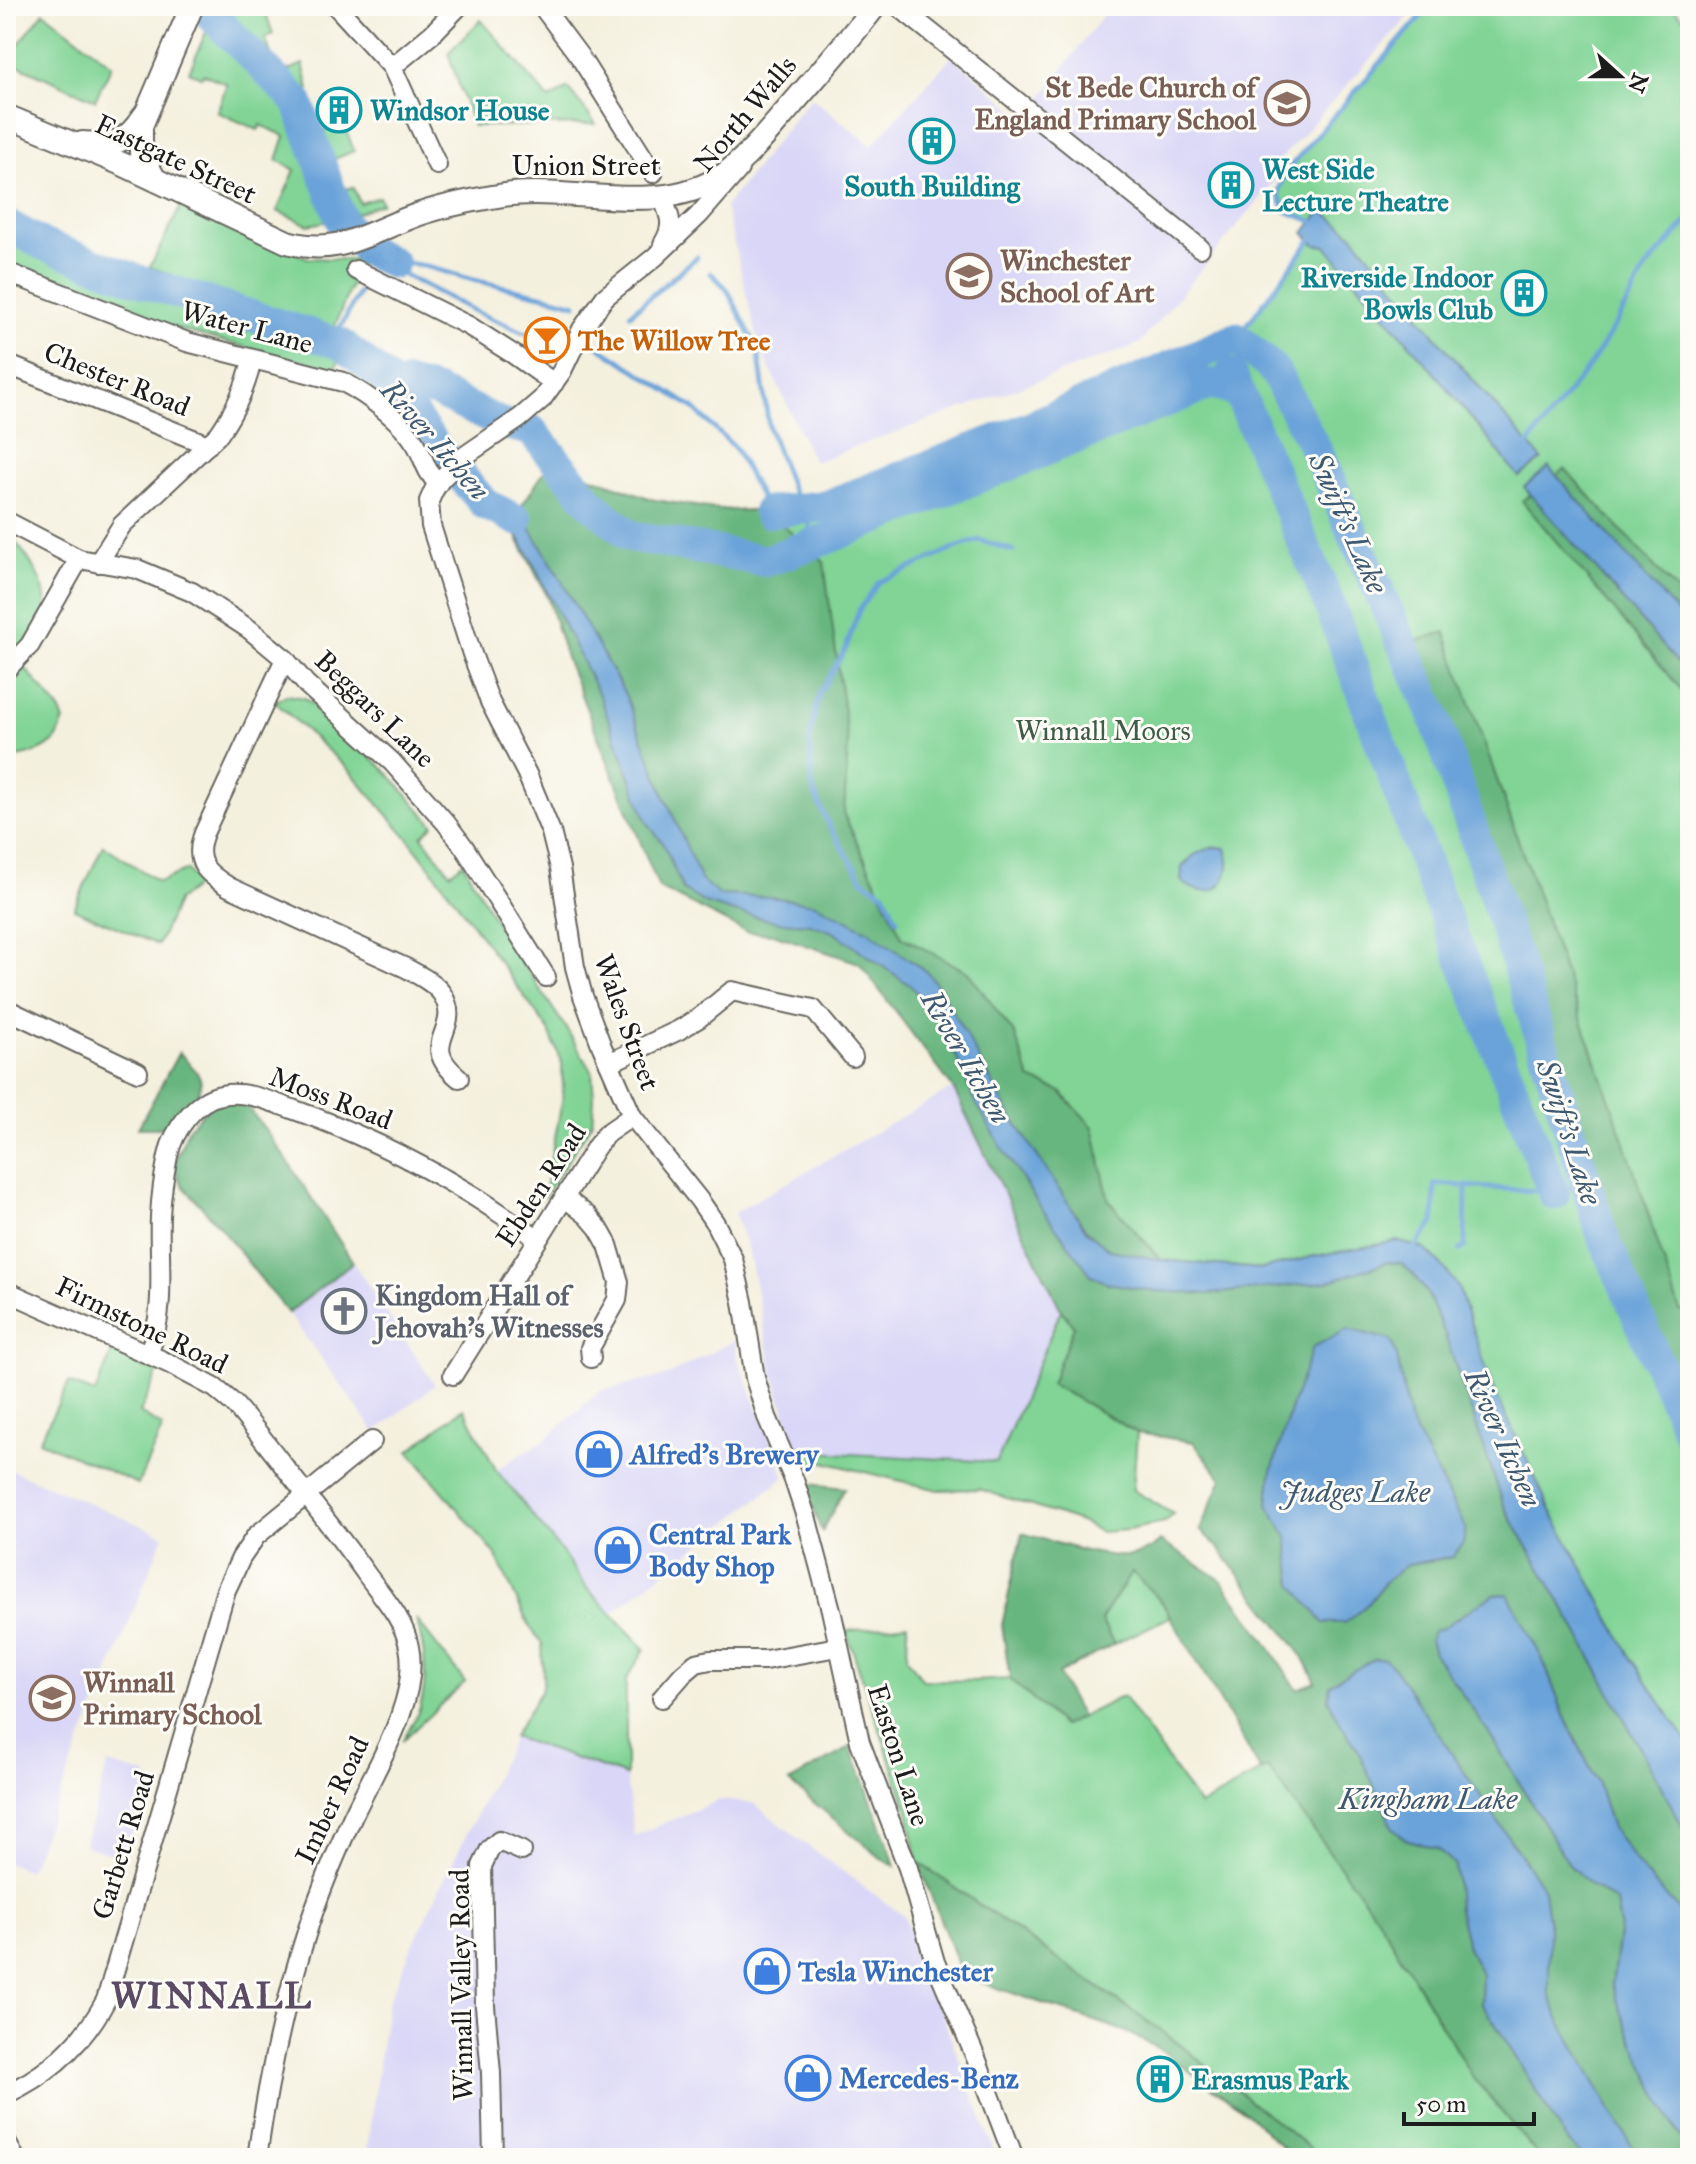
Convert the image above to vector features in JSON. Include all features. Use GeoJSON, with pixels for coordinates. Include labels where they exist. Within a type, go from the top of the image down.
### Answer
{"type":"FeatureCollection","features":[{"type":"Feature","properties":{"kind":"main road","name":"North Walls"},"geometry":{"type":"LineString","coordinates":[[748,153],[875,6]]}},
{"type":"Feature","properties":{"kind":"main road"},"geometry":{"type":"LineString","coordinates":[[154,178],[141,153],[141,126],[188,15]]}},
{"type":"Feature","properties":{"kind":"main road"},"geometry":{"type":"LineString","coordinates":[[65,141],[94,144],[122,141],[133,132],[147,112]]}},
{"type":"Feature","properties":{"kind":"main road","name":"Eastgate Street"},"geometry":{"type":"LineString","coordinates":[[6,116],[154,178],[287,242],[310,248],[335,246]]}},
{"type":"Feature","properties":{"kind":"main road","name":"Union Street"},"geometry":{"type":"LineString","coordinates":[[335,246],[410,217],[480,199],[529,192],[662,197],[698,187],[724,174],[748,153]]}},
{"type":"Feature","properties":{"kind":"street"},"geometry":{"type":"LineString","coordinates":[[336,6],[392,67],[437,165]]}},
{"type":"Feature","properties":{"kind":"street"},"geometry":{"type":"LineString","coordinates":[[392,67],[432,34],[459,6]]}},
{"type":"Feature","properties":{"kind":"street"},"geometry":{"type":"LineString","coordinates":[[542,6],[580,57],[653,173]]}},
{"type":"Feature","properties":{"kind":"street"},"geometry":{"type":"LineString","coordinates":[[898,6],[1200,248]]}},
{"type":"Feature","properties":{"kind":"street","name":"North Walls"},"geometry":{"type":"LineString","coordinates":[[440,481],[466,455],[542,399],[562,371],[582,329],[605,297],[655,257],[699,215],[736,173],[748,153]]}},
{"type":"Feature","properties":{"kind":"street","name":"North Walls"},"geometry":{"type":"LineString","coordinates":[[655,257],[671,225],[662,197]]}},
{"type":"Feature","properties":{"kind":"street"},"geometry":{"type":"LineString","coordinates":[[356,270],[469,326],[554,383]]}},
{"type":"Feature","properties":{"kind":"street","name":"Water Lane"},"geometry":{"type":"LineString","coordinates":[[6,272],[187,342],[325,377],[355,388],[410,436],[429,473],[440,481]]}},
{"type":"Feature","properties":{"kind":"street"},"geometry":{"type":"LineString","coordinates":[[6,670],[30,645],[89,561],[122,525],[219,434],[230,418],[252,360]]}},
{"type":"Feature","properties":{"kind":"street","name":"Chester Road"},"geometry":{"type":"LineString","coordinates":[[6,364],[208,445]]}},
{"type":"Feature","properties":{"kind":"street","name":"Wales Street"},"geometry":{"type":"LineString","coordinates":[[440,481],[429,501],[431,526],[490,702],[527,774],[551,832],[583,996],[632,1116],[691,1189],[724,1239],[733,1259],[743,1302],[752,1362]]}},
{"type":"Feature","properties":{"kind":"street","name":"Beggars Lane"},"geometry":{"type":"LineString","coordinates":[[6,521],[89,561],[137,569],[192,592],[249,629],[285,659],[306,684],[392,762],[446,823],[546,977]]}},
{"type":"Feature","properties":{"kind":"street"},"geometry":{"type":"LineString","coordinates":[[285,659],[204,833],[200,861],[208,872],[229,887],[406,968],[433,985],[441,993],[448,1013],[440,1057],[459,1078]]}},
{"type":"Feature","properties":{"kind":"street"},"geometry":{"type":"LineString","coordinates":[[609,1063],[689,1024],[732,991],[813,1009],[853,1057]]}},
{"type":"Feature","properties":{"kind":"street"},"geometry":{"type":"LineString","coordinates":[[6,1009],[138,1072]]}},
{"type":"Feature","properties":{"kind":"street","name":"Moss Road"},"geometry":{"type":"LineString","coordinates":[[148,1354],[157,1326],[160,1216],[168,1152],[186,1120],[211,1098],[232,1094],[253,1096],[330,1123],[434,1174],[538,1238]]}},
{"type":"Feature","properties":{"kind":"street","name":"Ebden Road"},"geometry":{"type":"LineString","coordinates":[[453,1375],[606,1134],[632,1116]]}},
{"type":"Feature","properties":{"kind":"street"},"geometry":{"type":"LineString","coordinates":[[564,1197],[599,1229],[608,1245],[619,1282],[617,1300],[590,1348],[591,1358]]}},
{"type":"Feature","properties":{"kind":"street","name":"Firmstone Road"},"geometry":{"type":"LineString","coordinates":[[6,1291],[148,1354],[215,1388],[233,1403],[306,1495]]}},
{"type":"Feature","properties":{"kind":"street","name":"Easton Lane"},"geometry":{"type":"LineString","coordinates":[[752,1362],[767,1417],[807,1520],[831,1610],[860,1742],[908,1868],[935,1962],[1014,2158]]}},
{"type":"Feature","properties":{"kind":"street","name":"Garbett Road"},"geometry":{"type":"LineString","coordinates":[[6,2094],[26,2085],[73,2048],[99,2014],[111,1985],[226,1590],[241,1558],[256,1536],[372,1441]]}},
{"type":"Feature","properties":{"kind":"street","name":"Imber Road"},"geometry":{"type":"LineString","coordinates":[[257,2158],[283,2019],[309,1924],[328,1872],[404,1708],[412,1675],[409,1645],[397,1617],[306,1495]]}},
{"type":"Feature","properties":{"kind":"street"},"geometry":{"type":"LineString","coordinates":[[662,1698],[683,1674],[693,1654],[710,1660],[765,1660],[838,1647]]}},
{"type":"Feature","properties":{"kind":"street","name":"Winnall Valley Road"},"geometry":{"type":"LineString","coordinates":[[493,2158],[482,1866],[490,1849],[499,1841],[522,1851]]}},
{"type":"Feature","properties":{"kind":"street"},"geometry":{"type":"LineString","coordinates":[[6,2142],[15,2158]]}},
{"type":"Feature","properties":{"kind":"shaded area","name":"Winchester School of Art"},"geometry":{"type":"Polygon","coordinates":[[[1110,6],[1418,6],[1279,161],[1278,177],[1139,344],[814,462],[760,348],[725,207],[811,97],[872,146],[952,56],[1025,119],[1110,6]]]}},
{"type":"Feature","properties":{"kind":"shaded area"},"geometry":{"type":"Polygon","coordinates":[[[953,1088],[1061,1310],[997,1462],[796,1451],[772,1369],[749,1253],[734,1213],[953,1088]]]}},
{"type":"Feature","properties":{"kind":"shaded area"},"geometry":{"type":"Polygon","coordinates":[[[353,1262],[435,1385],[375,1432],[288,1313],[353,1262]]]}},
{"type":"Feature","properties":{"kind":"shaded area"},"geometry":{"type":"Polygon","coordinates":[[[735,1340],[737,1357],[785,1477],[612,1613],[586,1587],[496,1470],[546,1439],[600,1391],[666,1376],[735,1340]]]}},
{"type":"Feature","properties":{"kind":"shaded area","name":"Winnall Primary School"},"geometry":{"type":"Polygon","coordinates":[[[6,1468],[164,1535],[29,1871],[6,1862],[6,1468]]]}},
{"type":"Feature","properties":{"kind":"shaded area"},"geometry":{"type":"Polygon","coordinates":[[[513,1737],[626,1776],[634,1836],[720,1800],[753,1803],[904,1916],[997,2158],[367,2158],[387,2004],[513,1737]]]}},
{"type":"Feature","properties":{"kind":"shaded area"},"geometry":{"type":"Polygon","coordinates":[[[108,1764],[148,1775],[125,1858],[84,1846],[108,1764]]]}},
{"type":"Feature","properties":{"kind":"green space"},"geometry":{"type":"Polygon","coordinates":[[[217,6],[282,6],[266,14],[273,34],[265,38],[279,74],[303,64],[309,89],[302,92],[319,132],[344,124],[354,151],[332,160],[340,190],[353,187],[360,203],[379,197],[382,203],[343,219],[308,225],[277,211],[295,170],[277,160],[285,136],[261,125],[258,130],[217,112],[227,84],[204,74],[201,77],[189,72],[217,6]]]}},
{"type":"Feature","properties":{"kind":"green space","name":"Winnall Moors"},"geometry":{"type":"Polygon","coordinates":[[[1430,6],[1671,6],[1690,24],[1690,1787],[1448,1315],[1311,1270],[1159,1278],[518,521],[546,469],[589,476],[654,500],[714,509],[768,512],[827,506],[1020,431],[1237,338],[1320,229],[1312,221],[1285,211],[1278,193],[1287,170],[1430,6]]]}},
{"type":"Feature","properties":{"kind":"green space"},"geometry":{"type":"Polygon","coordinates":[[[44,12],[112,65],[95,100],[6,60],[44,12]]]}},
{"type":"Feature","properties":{"kind":"green space"},"geometry":{"type":"Polygon","coordinates":[[[481,20],[549,99],[568,88],[596,124],[473,126],[448,53],[481,20]]]}},
{"type":"Feature","properties":{"kind":"green space"},"geometry":{"type":"Polygon","coordinates":[[[182,204],[308,258],[361,260],[331,336],[150,267],[182,204]]]}},
{"type":"Feature","properties":{"kind":"green space"},"geometry":{"type":"Polygon","coordinates":[[[6,238],[129,288],[342,350],[335,371],[169,327],[6,264],[6,238]]]}},
{"type":"Feature","properties":{"kind":"green space"},"geometry":{"type":"Polygon","coordinates":[[[546,469],[589,476],[654,500],[714,509],[768,512],[824,562],[848,744],[844,815],[902,937],[968,972],[1015,1035],[1030,1079],[1060,1091],[1093,1127],[1109,1201],[1161,1260],[1262,1269],[1315,1256],[1327,1282],[1388,1262],[1401,1263],[1428,1294],[1505,1508],[1572,1622],[1690,1840],[1690,1936],[1679,1910],[1640,1868],[1612,1828],[1598,1784],[1566,1720],[1542,1658],[1442,1628],[1433,1631],[1434,1653],[1487,1730],[1570,1866],[1616,1902],[1620,1926],[1612,1985],[1690,2158],[1638,2158],[1636,2155],[1558,2017],[1549,1993],[1549,1927],[1544,1890],[1394,1669],[1342,1726],[1405,1839],[1438,1849],[1455,1866],[1468,1948],[1482,1975],[1481,2003],[1563,2135],[1583,2158],[1540,2158],[1471,2075],[1377,1917],[1268,1768],[1261,1771],[1162,1602],[1132,1572],[1101,1620],[1114,1644],[1058,1674],[1081,1717],[1063,1726],[1010,1679],[1002,1625],[1022,1533],[1116,1556],[1140,1553],[1160,1541],[1220,1579],[1297,1689],[1316,1682],[1304,1658],[1217,1546],[1200,1530],[1222,1479],[1193,1442],[1138,1433],[1051,1384],[1074,1326],[1061,1310],[953,1088],[859,963],[773,934],[746,932],[659,888],[566,658],[547,596],[510,523],[546,469]],[[1397,1356],[1292,1404],[1271,1475],[1268,1505],[1287,1536],[1293,1584],[1369,1603],[1386,1581],[1407,1564],[1453,1557],[1466,1529],[1409,1419],[1397,1356]]]}},
{"type":"Feature","properties":{"kind":"green space"},"geometry":{"type":"Polygon","coordinates":[[[1565,469],[1690,605],[1690,700],[1522,501],[1565,469]]]}},
{"type":"Feature","properties":{"kind":"green space"},"geometry":{"type":"Polygon","coordinates":[[[6,532],[37,573],[45,598],[45,610],[40,626],[6,666],[6,532]]]}},
{"type":"Feature","properties":{"kind":"green space"},"geometry":{"type":"Polygon","coordinates":[[[1445,632],[1626,1146],[1680,1311],[1690,1312],[1690,1436],[1617,1238],[1411,643],[1445,632]]]}},
{"type":"Feature","properties":{"kind":"green space"},"geometry":{"type":"Polygon","coordinates":[[[24,667],[58,707],[64,721],[56,739],[46,748],[6,759],[6,684],[24,667]]]}},
{"type":"Feature","properties":{"kind":"green space"},"geometry":{"type":"Polygon","coordinates":[[[287,695],[305,698],[328,717],[385,770],[434,825],[422,836],[450,873],[463,863],[501,931],[592,1072],[592,1123],[543,1198],[563,1097],[562,1063],[549,1031],[407,837],[348,769],[275,702],[287,695]]]}},
{"type":"Feature","properties":{"kind":"green space"},"geometry":{"type":"Polygon","coordinates":[[[103,845],[159,882],[187,870],[198,885],[178,900],[158,945],[74,909],[103,845]]]}},
{"type":"Feature","properties":{"kind":"green space"},"geometry":{"type":"Polygon","coordinates":[[[179,1052],[200,1078],[196,1098],[172,1128],[138,1128],[179,1052]]]}},
{"type":"Feature","properties":{"kind":"green space"},"geometry":{"type":"Polygon","coordinates":[[[236,1100],[248,1107],[285,1157],[353,1262],[288,1313],[183,1186],[173,1166],[189,1127],[211,1105],[236,1100]]]}},
{"type":"Feature","properties":{"kind":"green space"},"geometry":{"type":"Polygon","coordinates":[[[1061,1310],[1074,1326],[1051,1384],[1137,1433],[1133,1490],[1173,1514],[1164,1522],[1129,1530],[1100,1532],[1081,1522],[979,1489],[938,1490],[820,1461],[806,1464],[796,1451],[997,1462],[1061,1310]]]}},
{"type":"Feature","properties":{"kind":"green space"},"geometry":{"type":"Polygon","coordinates":[[[115,1345],[126,1351],[129,1361],[144,1368],[154,1363],[160,1367],[140,1413],[163,1427],[138,1484],[39,1441],[69,1383],[95,1393],[115,1345]]]}},
{"type":"Feature","properties":{"kind":"green space"},"geometry":{"type":"Polygon","coordinates":[[[464,1408],[496,1470],[586,1587],[645,1649],[626,1680],[626,1776],[513,1737],[541,1691],[542,1643],[529,1626],[495,1554],[409,1451],[464,1408]]]}},
{"type":"Feature","properties":{"kind":"green space"},"geometry":{"type":"Polygon","coordinates":[[[803,1483],[845,1488],[822,1532],[803,1483]]]}},
{"type":"Feature","properties":{"kind":"green space"},"geometry":{"type":"Polygon","coordinates":[[[1132,1572],[1162,1602],[1170,1617],[1114,1644],[1101,1620],[1132,1572]]]}},
{"type":"Feature","properties":{"kind":"green space"},"geometry":{"type":"Polygon","coordinates":[[[416,1619],[465,1682],[402,1741],[423,1696],[424,1652],[416,1619]]]}},
{"type":"Feature","properties":{"kind":"green space"},"geometry":{"type":"Polygon","coordinates":[[[908,1624],[907,1658],[923,1680],[1010,1679],[1063,1726],[1123,1696],[1200,1806],[1268,1767],[1377,1917],[1471,2075],[1540,2158],[1322,2158],[1170,2037],[918,1862],[907,1808],[846,1631],[908,1624]]]}},
{"type":"Feature","properties":{"kind":"green space"},"geometry":{"type":"Polygon","coordinates":[[[851,1747],[895,1866],[881,1858],[789,1782],[851,1747]]]}},
{"type":"Feature","properties":{"kind":"green space"},"geometry":{"type":"Polygon","coordinates":[[[918,1862],[1170,2037],[1322,2158],[1293,2158],[1247,2113],[1158,2048],[1124,2031],[962,1976],[918,1862]]]}},
{"type":"Feature","properties":{"kind":"water"},"geometry":{"type":"Polygon","coordinates":[[[1322,210],[1352,234],[1542,459],[1519,477],[1326,246],[1316,245],[1304,233],[1322,210]]]}},
{"type":"Feature","properties":{"kind":"water"},"geometry":{"type":"Polygon","coordinates":[[[1549,467],[1690,627],[1690,677],[1524,487],[1549,467]]]}},
{"type":"Feature","properties":{"kind":"water"},"geometry":{"type":"Polygon","coordinates":[[[489,492],[504,497],[519,510],[625,694],[701,880],[719,895],[770,897],[816,904],[867,930],[928,973],[942,992],[1008,1111],[1086,1230],[1110,1250],[1161,1260],[1262,1269],[1397,1241],[1425,1249],[1445,1269],[1458,1287],[1493,1388],[1548,1505],[1631,1657],[1690,1746],[1690,1840],[1572,1622],[1505,1508],[1444,1332],[1428,1294],[1413,1274],[1401,1263],[1388,1262],[1327,1282],[1208,1294],[1155,1291],[1107,1283],[1091,1275],[1039,1205],[1001,1146],[976,1103],[954,1051],[931,1010],[911,986],[833,932],[810,924],[779,922],[734,912],[705,903],[683,890],[664,845],[647,822],[600,697],[528,553],[505,515],[473,507],[489,492]]]}},
{"type":"Feature","properties":{"kind":"water"},"geometry":{"type":"Polygon","coordinates":[[[1212,847],[1226,848],[1228,860],[1224,880],[1218,887],[1202,891],[1181,881],[1182,867],[1194,855],[1212,847]]]}},
{"type":"Feature","properties":{"kind":"water","name":"Judges Lake"},"geometry":{"type":"Polygon","coordinates":[[[1348,1329],[1391,1340],[1409,1419],[1466,1529],[1463,1543],[1453,1557],[1407,1564],[1345,1623],[1323,1623],[1293,1584],[1287,1536],[1268,1505],[1271,1474],[1313,1347],[1348,1329]]]}},
{"type":"Feature","properties":{"kind":"water","name":"Kingham Lake"},"geometry":{"type":"Polygon","coordinates":[[[1494,1594],[1508,1594],[1542,1658],[1566,1720],[1598,1784],[1612,1828],[1640,1868],[1679,1910],[1690,1936],[1690,2153],[1634,2044],[1615,1996],[1612,1985],[1620,1926],[1616,1902],[1570,1866],[1487,1730],[1434,1653],[1430,1640],[1433,1631],[1494,1594]]]}},
{"type":"Feature","properties":{"kind":"water","name":"Kingham Lake"},"geometry":{"type":"Polygon","coordinates":[[[1374,1659],[1385,1659],[1394,1668],[1544,1890],[1549,1927],[1549,1993],[1558,2017],[1638,2158],[1583,2158],[1563,2135],[1481,2003],[1482,1975],[1468,1948],[1458,1910],[1455,1866],[1438,1849],[1405,1839],[1393,1829],[1357,1748],[1328,1699],[1330,1685],[1374,1659]]]}},
{"type":"Feature","properties":{"kind":"waterway","name":"Swift's Lake"},"geometry":{"type":"LineString","coordinates":[[202,6],[297,101],[342,222],[368,251],[393,263]]}},
{"type":"Feature","properties":{"kind":"waterway"},"geometry":{"type":"LineString","coordinates":[[1316,224],[1285,211],[1278,193],[1287,170],[1430,6]]}},
{"type":"Feature","properties":{"kind":"waterway"},"geometry":{"type":"LineString","coordinates":[[1527,446],[1590,365],[1646,268],[1690,219]]}},
{"type":"Feature","properties":{"kind":"waterway","name":"River Itchen"},"geometry":{"type":"LineString","coordinates":[[6,224],[44,245],[146,283],[341,344],[385,379],[439,451],[485,504],[517,520]]}},
{"type":"Feature","properties":{"kind":"waterway"},"geometry":{"type":"LineString","coordinates":[[1237,338],[1315,235]]}},
{"type":"Feature","properties":{"kind":"waterway","name":"Swift's Lake"},"geometry":{"type":"LineString","coordinates":[[374,263],[377,257]]}},
{"type":"Feature","properties":{"kind":"waterway"},"geometry":{"type":"LineString","coordinates":[[630,314],[697,257]]}},
{"type":"Feature","properties":{"kind":"waterway"},"geometry":{"type":"LineString","coordinates":[[393,263],[425,266],[576,304]]}},
{"type":"Feature","properties":{"kind":"waterway","name":"Swift's Lake"},"geometry":{"type":"LineString","coordinates":[[393,264],[400,273],[478,313],[526,333]]}},
{"type":"Feature","properties":{"kind":"waterway"},"geometry":{"type":"LineString","coordinates":[[711,273],[727,289],[758,350],[769,428],[799,509]]}},
{"type":"Feature","properties":{"kind":"waterway"},"geometry":{"type":"LineString","coordinates":[[333,341],[361,289]]}},
{"type":"Feature","properties":{"kind":"waterway","name":"Swift's Lake"},"geometry":{"type":"LineString","coordinates":[[768,512],[827,506],[1020,431],[1237,338],[1274,370],[1316,450],[1433,713],[1510,941],[1602,1234],[1690,1436]]}},
{"type":"Feature","properties":{"kind":"waterway","name":"Swift's Lake"},"geometry":{"type":"LineString","coordinates":[[590,341],[692,407],[735,448],[768,512]]}},
{"type":"Feature","properties":{"kind":"waterway"},"geometry":{"type":"LineString","coordinates":[[1231,374],[1330,606],[1441,906],[1554,1194]]}},
{"type":"Feature","properties":{"kind":"waterway"},"geometry":{"type":"LineString","coordinates":[[395,391],[407,384],[437,392],[500,423],[531,430],[593,505],[630,536],[766,561],[1210,384],[1239,393]]}},
{"type":"Feature","properties":{"kind":"waterway"},"geometry":{"type":"LineString","coordinates":[[807,508],[812,544]]}},
{"type":"Feature","properties":{"kind":"waterway"},"geometry":{"type":"LineString","coordinates":[[897,920],[884,893],[863,880],[829,826],[813,790],[809,740],[819,694],[846,648],[859,610],[879,582],[979,540],[1014,551]]}},
{"type":"Feature","properties":{"kind":"waterway"},"geometry":{"type":"LineString","coordinates":[[1413,1250],[1434,1223],[1435,1184],[1536,1191]]}},
{"type":"Feature","properties":{"kind":"waterway"},"geometry":{"type":"LineString","coordinates":[[1460,1250],[1465,1247],[1466,1186]]}},
{"type":"Feature","properties":{"kind":"waterway"},"geometry":{"type":"LineString","coordinates":[[1551,1186],[1588,1189]]}},
{"type":"Feature","properties":{"kind":"place","name":"St Bede Church of England Primary School"},"geometry":{"type":"Point","coordinates":[1287,103]}},
{"type":"Feature","properties":{"kind":"place","name":"Windsor House"},"geometry":{"type":"Point","coordinates":[339,110]}},
{"type":"Feature","properties":{"kind":"place","name":"South Building"},"geometry":{"type":"Point","coordinates":[932,141]}},
{"type":"Feature","properties":{"kind":"place","name":"West Side Lecture Theatre"},"geometry":{"type":"Point","coordinates":[1231,185]}},
{"type":"Feature","properties":{"kind":"place","name":"Winchester School of Art"},"geometry":{"type":"Point","coordinates":[969,276]}},
{"type":"Feature","properties":{"kind":"place","name":"Riverside Indoor Bowls Club"},"geometry":{"type":"Point","coordinates":[1524,293]}},
{"type":"Feature","properties":{"kind":"place","name":"The Willow Tree"},"geometry":{"type":"Point","coordinates":[547,340]}},
{"type":"Feature","properties":{"kind":"place","name":"Kingdom Hall of Jehovah's Witnesses"},"geometry":{"type":"Point","coordinates":[344,1311]}},
{"type":"Feature","properties":{"kind":"place","name":"Alfred's Brewery"},"geometry":{"type":"Point","coordinates":[599,1454]}},
{"type":"Feature","properties":{"kind":"place","name":"Central Park Body Shop"},"geometry":{"type":"Point","coordinates":[618,1550]}},
{"type":"Feature","properties":{"kind":"place","name":"Winnall Primary School"},"geometry":{"type":"Point","coordinates":[52,1698]}},
{"type":"Feature","properties":{"kind":"place","name":"Tesla Winchester"},"geometry":{"type":"Point","coordinates":[767,1971]}},
{"type":"Feature","properties":{"kind":"place","name":"Mercedes-Benz"},"geometry":{"type":"Point","coordinates":[808,2078]}},
{"type":"Feature","properties":{"kind":"place","name":"Erasmus Park"},"geometry":{"type":"Point","coordinates":[1160,2079]}},
{"type":"Feature","properties":{"kind":"district","name":"WINNALL"},"geometry":{"type":"Point","coordinates":[212,1996]}}]}
